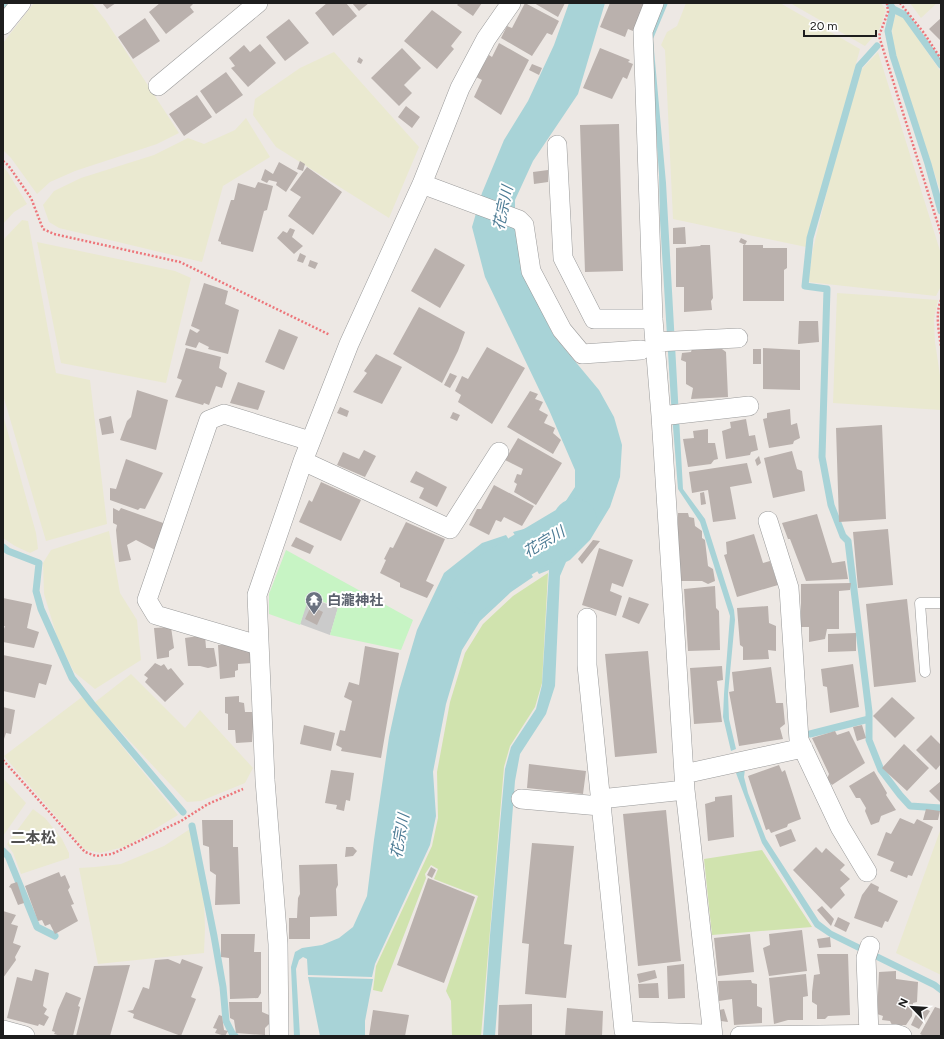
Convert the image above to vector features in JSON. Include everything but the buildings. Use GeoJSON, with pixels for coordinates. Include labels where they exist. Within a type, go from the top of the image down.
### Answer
{"type":"FeatureCollection","features":[{"type":"Feature","properties":{"kind":"street"},"geometry":{"type":"LineString","coordinates":[[3,25],[21,3]]}},
{"type":"Feature","properties":{"kind":"street"},"geometry":{"type":"LineString","coordinates":[[158,86],[258,3]]}},
{"type":"Feature","properties":{"kind":"street"},"geometry":{"type":"LineString","coordinates":[[279,1036],[278,944],[265,780],[257,595],[303,461],[349,344],[422,184],[460,88],[486,39],[511,3]]}},
{"type":"Feature","properties":{"kind":"street"},"geometry":{"type":"LineString","coordinates":[[587,618],[587,665],[624,1031],[708,1035],[684,782],[660,416],[648,346],[653,319],[643,31],[654,3]]}},
{"type":"Feature","properties":{"kind":"street"},"geometry":{"type":"LineString","coordinates":[[557,145],[563,258],[594,319],[653,319]]}},
{"type":"Feature","properties":{"kind":"street"},"geometry":{"type":"LineString","coordinates":[[422,184],[519,220],[524,225],[531,271],[562,330],[582,354],[648,346],[738,338]]}},
{"type":"Feature","properties":{"kind":"street"},"geometry":{"type":"LineString","coordinates":[[660,416],[749,406]]}},
{"type":"Feature","properties":{"kind":"street"},"geometry":{"type":"LineString","coordinates":[[258,645],[156,615],[147,600],[210,420],[224,414],[310,442]]}},
{"type":"Feature","properties":{"kind":"street"},"geometry":{"type":"LineString","coordinates":[[303,461],[450,529],[499,452]]}},
{"type":"Feature","properties":{"kind":"street"},"geometry":{"type":"LineString","coordinates":[[768,521],[789,588],[799,740],[840,827],[867,872]]}},
{"type":"Feature","properties":{"kind":"street"},"geometry":{"type":"LineString","coordinates":[[521,799],[600,803],[684,782],[803,748]]}},
{"type":"Feature","properties":{"kind":"street"},"geometry":{"type":"LineString","coordinates":[[869,1034],[866,958],[870,946]]}},
{"type":"Feature","properties":{"kind":"street"},"geometry":{"type":"LineString","coordinates":[[3,1030],[25,1036]]}},
{"type":"Feature","properties":{"kind":"street"},"geometry":{"type":"LineString","coordinates":[[740,1036],[869,1034],[896,1034],[902,1036]]}},
{"type":"Feature","properties":{"kind":"lane"},"geometry":{"type":"LineString","coordinates":[[925,672],[920,603],[941,603]]}},
{"type":"Feature","properties":{"kind":"path"},"geometry":{"type":"LineString","coordinates":[[887,3],[888,12],[879,36],[941,234]]}},
{"type":"Feature","properties":{"kind":"path"},"geometry":{"type":"LineString","coordinates":[[900,3],[924,33],[941,59]]}},
{"type":"Feature","properties":{"kind":"path"},"geometry":{"type":"LineString","coordinates":[[3,160],[31,198],[43,229],[54,234],[180,262],[349,344]]}},
{"type":"Feature","properties":{"kind":"path"},"geometry":{"type":"LineString","coordinates":[[941,300],[939,305],[938,327],[941,346]]}},
{"type":"Feature","properties":{"kind":"path"},"geometry":{"type":"LineString","coordinates":[[3,760],[85,852],[96,856],[112,854],[181,821],[208,804],[265,780]]}},
{"type":"Feature","properties":{"kind":"shaded area"},"geometry":{"type":"Polygon","coordinates":[[[308,597],[338,608],[330,635],[300,624],[308,597]]]}},
{"type":"Feature","properties":{"kind":"green space"},"geometry":{"type":"Polygon","coordinates":[[[34,3],[92,3],[106,21],[179,133],[157,144],[75,171],[50,182],[37,194],[11,158],[3,150],[3,43],[34,3]]]}},
{"type":"Feature","properties":{"kind":"green space"},"geometry":{"type":"Polygon","coordinates":[[[686,3],[780,3],[860,49],[806,247],[673,219],[665,50],[661,45],[667,32],[677,26],[686,3]]]}},
{"type":"Feature","properties":{"kind":"green space"},"geometry":{"type":"Polygon","coordinates":[[[790,3],[881,3],[886,10],[879,30],[865,46],[790,3]]]}},
{"type":"Feature","properties":{"kind":"green space"},"geometry":{"type":"Polygon","coordinates":[[[910,3],[937,3],[921,18],[910,3]]]}},
{"type":"Feature","properties":{"kind":"green space"},"geometry":{"type":"Polygon","coordinates":[[[896,14],[903,17],[941,72],[941,193],[893,48],[892,26],[896,14]]]}},
{"type":"Feature","properties":{"kind":"green space"},"geometry":{"type":"Polygon","coordinates":[[[334,52],[419,147],[389,218],[276,147],[253,115],[255,99],[300,68],[334,52]]]}},
{"type":"Feature","properties":{"kind":"green space"},"geometry":{"type":"Polygon","coordinates":[[[878,52],[941,254],[941,286],[936,296],[808,282],[813,249],[835,158],[861,70],[878,52]]]}},
{"type":"Feature","properties":{"kind":"green space"},"geometry":{"type":"Polygon","coordinates":[[[246,118],[270,157],[223,186],[202,262],[59,228],[49,222],[43,205],[54,191],[81,178],[154,155],[188,138],[204,144],[235,130],[246,118]]]}},
{"type":"Feature","properties":{"kind":"green space"},"geometry":{"type":"Polygon","coordinates":[[[3,167],[27,204],[14,212],[3,224],[3,167]]]}},
{"type":"Feature","properties":{"kind":"green space"},"geometry":{"type":"Polygon","coordinates":[[[22,220],[28,221],[56,373],[90,380],[107,524],[46,541],[3,395],[3,243],[5,238],[22,220]]]}},
{"type":"Feature","properties":{"kind":"green space"},"geometry":{"type":"Polygon","coordinates":[[[37,242],[175,271],[191,278],[166,383],[61,363],[37,242]]]}},
{"type":"Feature","properties":{"kind":"green space"},"geometry":{"type":"Polygon","coordinates":[[[837,293],[938,300],[934,319],[935,342],[941,382],[941,410],[833,403],[837,293]]]}},
{"type":"Feature","properties":{"kind":"green space"},"geometry":{"type":"Polygon","coordinates":[[[3,415],[36,533],[38,549],[30,553],[3,538],[3,415]]]}},
{"type":"Feature","properties":{"kind":"green space"},"geometry":{"type":"Polygon","coordinates":[[[109,531],[120,593],[137,620],[141,660],[95,689],[74,672],[58,640],[44,594],[43,563],[51,550],[109,531]]]}},
{"type":"Feature","properties":{"kind":"green space"},"geometry":{"type":"Polygon","coordinates":[[[286,550],[413,620],[401,650],[330,635],[338,607],[309,597],[300,625],[269,614],[269,594],[286,550]]]}},
{"type":"Feature","properties":{"kind":"green space"},"geometry":{"type":"Polygon","coordinates":[[[548,573],[542,683],[535,707],[510,746],[504,767],[481,1036],[452,1036],[451,1001],[446,991],[478,896],[434,879],[438,869],[431,865],[425,874],[426,878],[382,992],[373,990],[376,966],[432,846],[438,818],[437,772],[450,702],[465,653],[483,624],[513,596],[548,573]]]}},
{"type":"Feature","properties":{"kind":"green space"},"geometry":{"type":"Polygon","coordinates":[[[131,674],[185,728],[200,710],[253,768],[245,783],[201,801],[187,802],[94,703],[131,674]]]}},
{"type":"Feature","properties":{"kind":"green space"},"geometry":{"type":"Polygon","coordinates":[[[82,697],[178,815],[127,846],[100,853],[84,849],[4,756],[82,697]]]}},
{"type":"Feature","properties":{"kind":"green space"},"geometry":{"type":"Polygon","coordinates":[[[3,778],[26,803],[3,836],[3,778]]]}},
{"type":"Feature","properties":{"kind":"green space"},"geometry":{"type":"Polygon","coordinates":[[[33,809],[45,818],[62,839],[69,853],[69,858],[21,874],[13,853],[7,844],[33,809]]]}},
{"type":"Feature","properties":{"kind":"green space"},"geometry":{"type":"Polygon","coordinates":[[[941,828],[941,975],[896,953],[941,828]]]}},
{"type":"Feature","properties":{"kind":"green space"},"geometry":{"type":"Polygon","coordinates":[[[190,829],[204,903],[204,953],[98,964],[79,868],[121,864],[164,846],[190,829]]]}},
{"type":"Feature","properties":{"kind":"green space"},"geometry":{"type":"Polygon","coordinates":[[[762,850],[812,927],[712,935],[704,859],[762,850]]]}},
{"type":"Feature","properties":{"kind":"water"},"geometry":{"type":"Polygon","coordinates":[[[569,3],[605,3],[578,94],[533,161],[515,200],[515,230],[524,277],[554,336],[599,390],[614,417],[622,445],[620,477],[610,507],[590,540],[570,560],[566,562],[560,576],[555,686],[546,714],[520,754],[515,781],[495,1036],[483,1036],[490,935],[505,769],[511,747],[536,709],[542,685],[549,570],[539,574],[513,532],[535,526],[560,510],[575,487],[575,470],[549,410],[485,277],[472,227],[482,193],[504,140],[528,101],[554,45],[569,3]]]}},
{"type":"Feature","properties":{"kind":"water"},"geometry":{"type":"Polygon","coordinates":[[[661,3],[668,3],[653,39],[666,183],[683,489],[705,519],[734,610],[735,620],[728,694],[729,719],[736,749],[731,751],[723,717],[730,616],[700,522],[678,489],[671,402],[660,220],[659,174],[649,36],[661,3]]]}},
{"type":"Feature","properties":{"kind":"water"},"geometry":{"type":"Polygon","coordinates":[[[506,535],[533,577],[511,592],[480,621],[462,650],[446,704],[433,772],[436,816],[430,845],[375,964],[372,977],[308,975],[307,959],[303,957],[299,960],[296,969],[300,1036],[294,1036],[291,967],[295,952],[302,948],[322,945],[339,938],[353,927],[367,896],[389,737],[399,691],[417,630],[444,573],[482,543],[506,535]]]}},
{"type":"Feature","properties":{"kind":"water"},"geometry":{"type":"Polygon","coordinates":[[[745,769],[744,777],[748,793],[766,839],[819,921],[832,931],[936,982],[941,986],[941,994],[933,988],[830,937],[815,927],[762,843],[736,773],[745,769]]]}},
{"type":"Feature","properties":{"kind":"water"},"geometry":{"type":"Polygon","coordinates":[[[308,977],[373,979],[365,1021],[365,1036],[320,1036],[308,977]]]}},
{"type":"Feature","properties":{"kind":"waterway"},"geometry":{"type":"LineString","coordinates":[[889,3],[893,9],[888,31],[893,56],[928,164],[941,211]]}},
{"type":"Feature","properties":{"kind":"waterway"},"geometry":{"type":"LineString","coordinates":[[893,9],[905,15],[941,65]]}},
{"type":"Feature","properties":{"kind":"waterway"},"geometry":{"type":"LineString","coordinates":[[877,46],[859,66],[810,238],[805,286],[827,289],[822,457],[831,505],[843,536],[848,541],[869,712],[869,740],[881,770],[910,806],[941,808]]}},
{"type":"Feature","properties":{"kind":"waterway","name":"花宗川"},"geometry":{"type":"LineString","coordinates":[[472,592],[489,575],[571,526],[575,520]]}},
{"type":"Feature","properties":{"kind":"waterway"},"geometry":{"type":"LineString","coordinates":[[3,547],[8,551],[39,563],[36,591],[41,609],[72,678],[183,812]]}},
{"type":"Feature","properties":{"kind":"waterway"},"geometry":{"type":"LineString","coordinates":[[810,734],[869,719]]}},
{"type":"Feature","properties":{"kind":"waterway"},"geometry":{"type":"LineString","coordinates":[[192,826],[223,987],[226,1021],[235,1036]]}},
{"type":"Feature","properties":{"kind":"waterway"},"geometry":{"type":"LineString","coordinates":[[3,851],[8,856],[37,927],[55,936]]}},
{"type":"Feature","properties":{"kind":"place","name":"白瀧神社"},"geometry":{"type":"Point","coordinates":[314,615]}},
{"type":"Feature","properties":{"kind":"district","name":"二本松"},"geometry":{"type":"Point","coordinates":[33,838]}}]}
